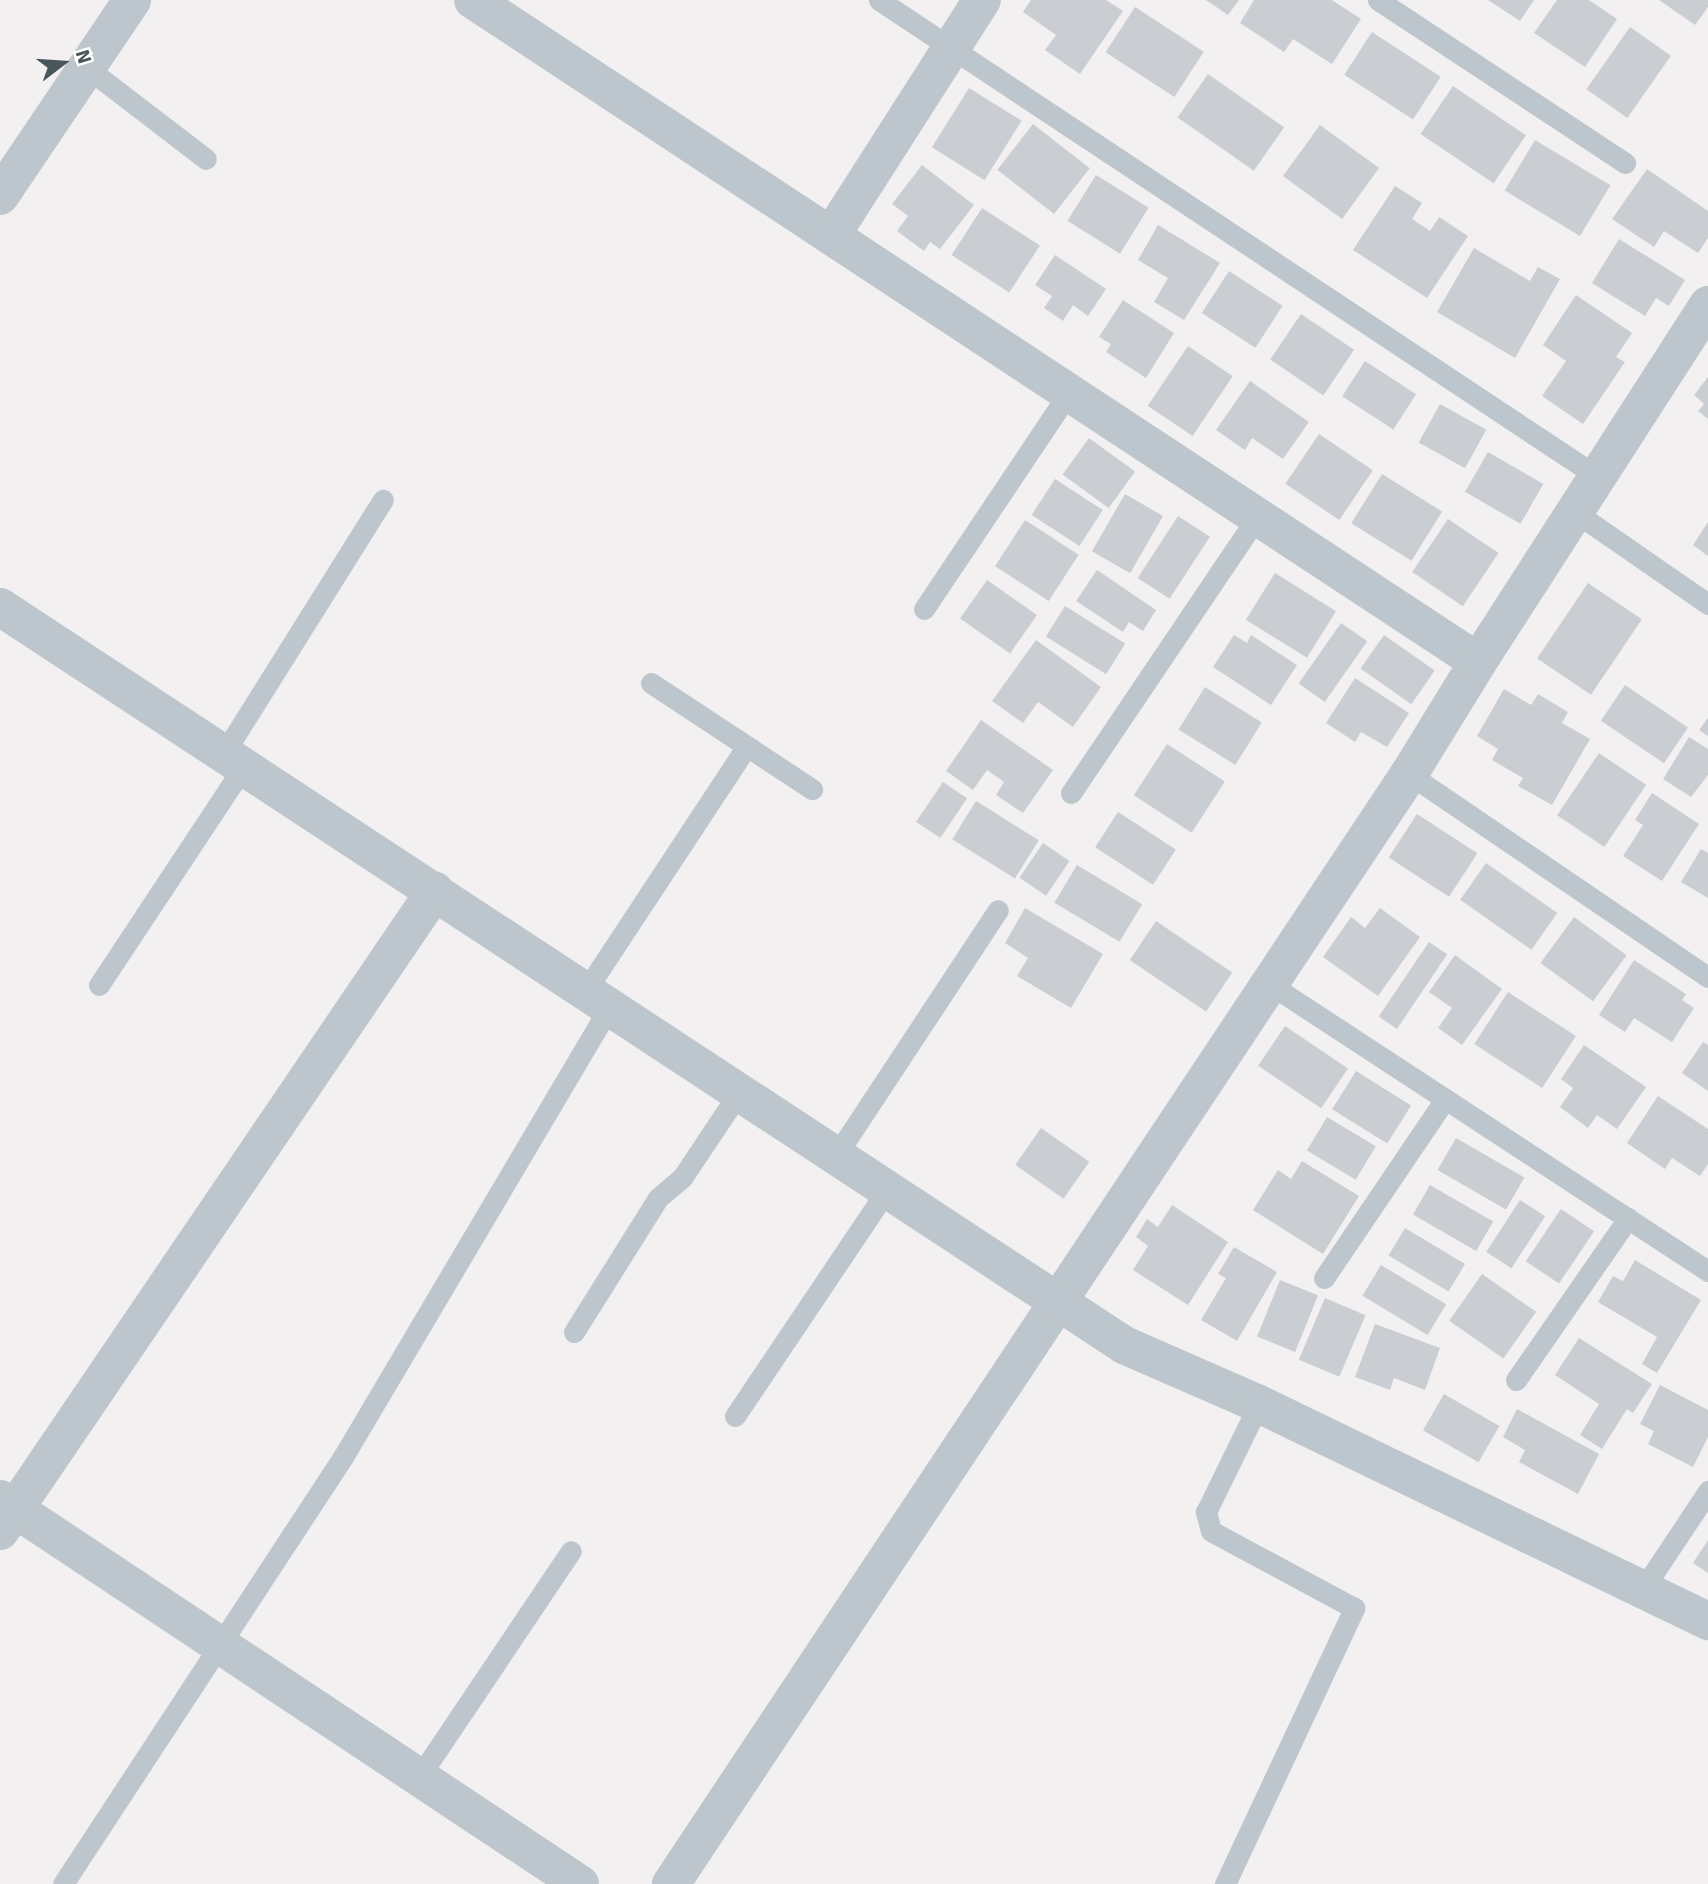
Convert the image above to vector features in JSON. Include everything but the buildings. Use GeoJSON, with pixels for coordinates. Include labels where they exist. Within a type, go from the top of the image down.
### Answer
{"type":"FeatureCollection","features":[{"type":"Feature","properties":{"kind":"street"},"geometry":{"type":"LineString","coordinates":[[0,196],[131,0]]}},
{"type":"Feature","properties":{"kind":"street"},"geometry":{"type":"LineString","coordinates":[[472,0],[1478,662]]}},
{"type":"Feature","properties":{"kind":"street"},"geometry":{"type":"LineString","coordinates":[[831,236],[982,0]]}},
{"type":"Feature","properties":{"kind":"street"},"geometry":{"type":"LineString","coordinates":[[671,1884],[1409,774],[1708,305]]}},
{"type":"Feature","properties":{"kind":"street"},"geometry":{"type":"LineString","coordinates":[[0,607],[1060,1300],[1124,1345],[1259,1404],[1708,1621]]}},
{"type":"Feature","properties":{"kind":"street"},"geometry":{"type":"LineString","coordinates":[[435,891],[5,1513],[222,1646],[580,1884]]}},
{"type":"Feature","properties":{"kind":"lane"},"geometry":{"type":"LineString","coordinates":[[879,0],[1598,477]]}},
{"type":"Feature","properties":{"kind":"lane"},"geometry":{"type":"LineString","coordinates":[[1378,0],[1625,163]]}},
{"type":"Feature","properties":{"kind":"lane"},"geometry":{"type":"LineString","coordinates":[[86,67],[206,159]]}},
{"type":"Feature","properties":{"kind":"lane"},"geometry":{"type":"LineString","coordinates":[[923,609],[1069,392]]}},
{"type":"Feature","properties":{"kind":"lane"},"geometry":{"type":"LineString","coordinates":[[99,985],[234,760],[383,500]]}},
{"type":"Feature","properties":{"kind":"lane"},"geometry":{"type":"LineString","coordinates":[[1575,512],[1708,604]]}},
{"type":"Feature","properties":{"kind":"lane"},"geometry":{"type":"LineString","coordinates":[[1071,793],[1257,517]]}},
{"type":"Feature","properties":{"kind":"lane"},"geometry":{"type":"LineString","coordinates":[[651,683],[812,789]]}},
{"type":"Feature","properties":{"kind":"lane"},"geometry":{"type":"LineString","coordinates":[[63,1884],[222,1646],[343,1457],[598,998],[747,746]]}},
{"type":"Feature","properties":{"kind":"lane"},"geometry":{"type":"LineString","coordinates":[[1409,774],[1708,977]]}},
{"type":"Feature","properties":{"kind":"lane"},"geometry":{"type":"LineString","coordinates":[[837,1154],[998,910]]}},
{"type":"Feature","properties":{"kind":"lane"},"geometry":{"type":"LineString","coordinates":[[1268,983],[1708,1270]]}},
{"type":"Feature","properties":{"kind":"lane"},"geometry":{"type":"LineString","coordinates":[[573,1332],[658,1198],[682,1178],[740,1091]]}},
{"type":"Feature","properties":{"kind":"lane"},"geometry":{"type":"LineString","coordinates":[[1324,1278],[1445,1099]]}},
{"type":"Feature","properties":{"kind":"lane"},"geometry":{"type":"LineString","coordinates":[[735,1416],[888,1188]]}},
{"type":"Feature","properties":{"kind":"lane"},"geometry":{"type":"LineString","coordinates":[[1516,1380],[1628,1218]]}},
{"type":"Feature","properties":{"kind":"lane"},"geometry":{"type":"LineString","coordinates":[[1226,1884],[1354,1608],[1211,1531],[1206,1512],[1259,1404]]}},
{"type":"Feature","properties":{"kind":"lane"},"geometry":{"type":"LineString","coordinates":[[1643,1589],[1708,1491]]}},
{"type":"Feature","properties":{"kind":"lane"},"geometry":{"type":"LineString","coordinates":[[419,1777],[571,1551]]}}]}
